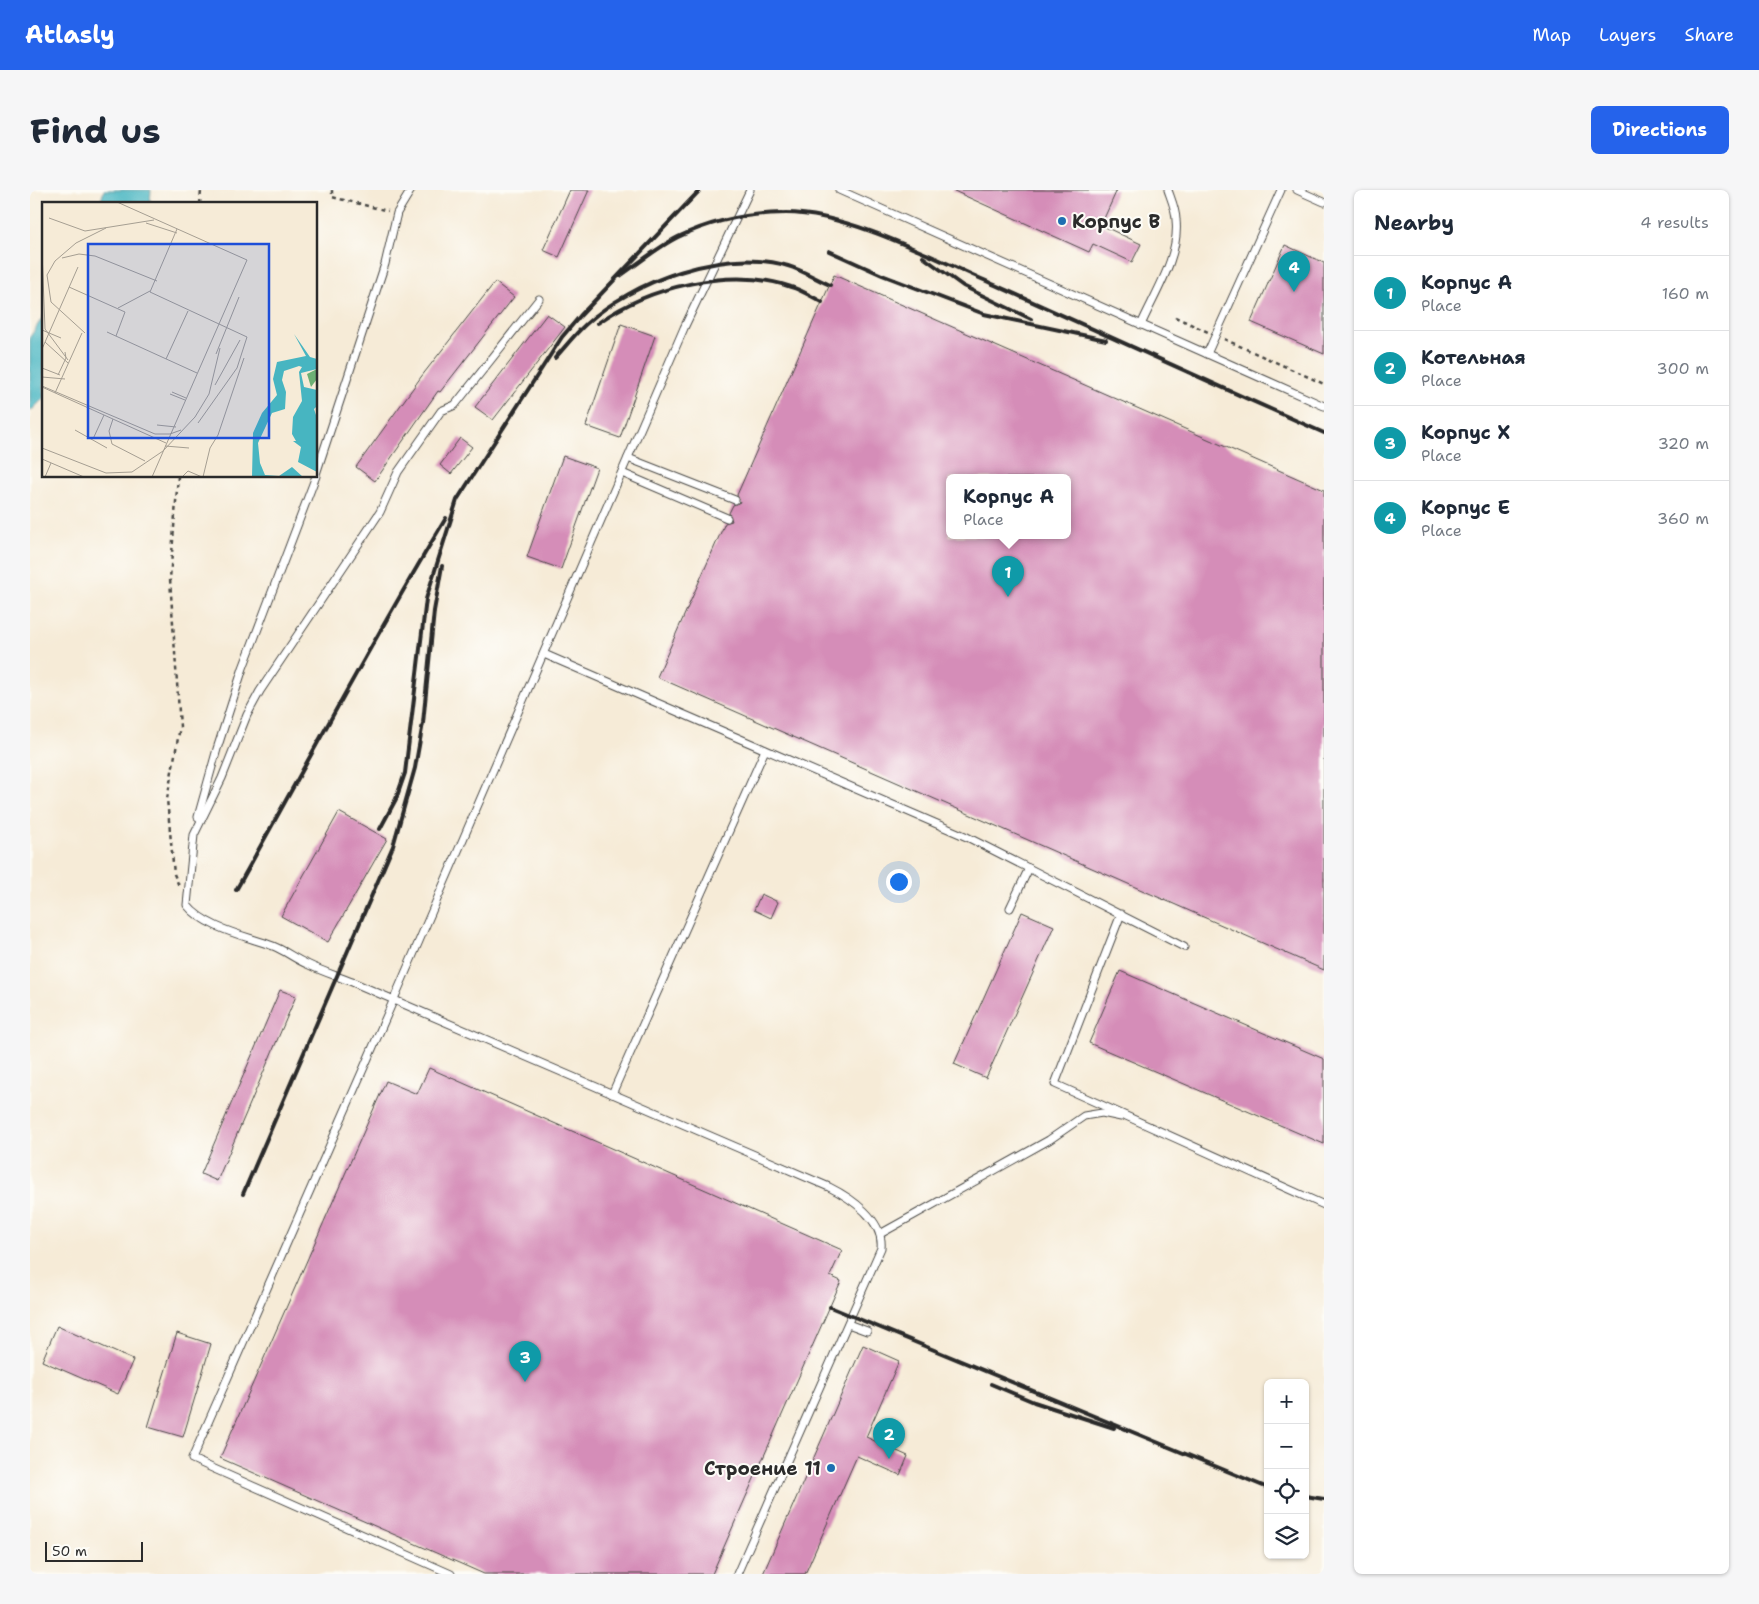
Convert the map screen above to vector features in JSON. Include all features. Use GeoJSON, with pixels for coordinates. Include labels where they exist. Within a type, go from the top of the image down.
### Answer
{"type":"FeatureCollection","features":[{"type":"Feature","properties":{"kind":"lane"},"geometry":{"type":"LineString","coordinates":[[318,469],[382,273],[397,213],[411,190]]}},
{"type":"Feature","properties":{"kind":"lane"},"geometry":{"type":"LineString","coordinates":[[451,1574],[192,1459],[394,1000],[684,328],[750,190]]}},
{"type":"Feature","properties":{"kind":"lane"},"geometry":{"type":"LineString","coordinates":[[839,190],[1324,406]]}},
{"type":"Feature","properties":{"kind":"lane"},"geometry":{"type":"LineString","coordinates":[[1141,325],[1170,260],[1176,236],[1176,219],[1168,190]]}},
{"type":"Feature","properties":{"kind":"lane"},"geometry":{"type":"LineString","coordinates":[[1207,354],[1281,190]]}},
{"type":"Feature","properties":{"kind":"lane"},"geometry":{"type":"LineString","coordinates":[[1297,190],[1324,202]]}},
{"type":"Feature","properties":{"kind":"lane"},"geometry":{"type":"LineString","coordinates":[[194,835],[256,699],[380,512],[398,472],[442,411],[455,405],[539,299]]}},
{"type":"Feature","properties":{"kind":"lane"},"geometry":{"type":"LineString","coordinates":[[628,458],[735,500]]}},
{"type":"Feature","properties":{"kind":"lane"},"geometry":{"type":"LineString","coordinates":[[622,473],[727,518]]}},
{"type":"Feature","properties":{"kind":"lane"},"geometry":{"type":"LineString","coordinates":[[315,478],[243,668],[217,749],[194,835],[187,905],[195,916],[205,921],[245,938],[275,946],[308,965],[394,1000],[845,1194],[860,1207],[880,1234],[881,1248],[736,1574]]}},
{"type":"Feature","properties":{"kind":"lane"},"geometry":{"type":"LineString","coordinates":[[544,654],[967,837],[1184,947]]}},
{"type":"Feature","properties":{"kind":"lane"},"geometry":{"type":"LineString","coordinates":[[612,1094],[765,750]]}},
{"type":"Feature","properties":{"kind":"lane"},"geometry":{"type":"LineString","coordinates":[[1010,908],[1029,868]]}},
{"type":"Feature","properties":{"kind":"lane"},"geometry":{"type":"LineString","coordinates":[[1121,914],[1055,1084],[1324,1205]]}},
{"type":"Feature","properties":{"kind":"lane"},"geometry":{"type":"LineString","coordinates":[[880,1234],[1049,1140],[1084,1116],[1102,1114],[1133,1120]]}},
{"type":"Feature","properties":{"kind":"lane"},"geometry":{"type":"LineString","coordinates":[[848,1324],[866,1331]]}},
{"type":"Feature","properties":{"kind":"path"},"geometry":{"type":"LineString","coordinates":[[332,190],[332,197],[397,213]]}},
{"type":"Feature","properties":{"kind":"path"},"geometry":{"type":"LineString","coordinates":[[1175,317],[1324,384]]}},
{"type":"Feature","properties":{"kind":"path"},"geometry":{"type":"LineString","coordinates":[[178,478],[170,580],[180,727],[167,799],[174,874],[187,905]]}},
{"type":"Feature","properties":{"kind":"water"},"geometry":{"type":"Polygon","coordinates":[[[104,190],[151,190],[150,202],[101,202],[104,190]]]}},
{"type":"Feature","properties":{"kind":"water"},"geometry":{"type":"Polygon","coordinates":[[[42,318],[42,400],[30,412],[30,337],[42,318]]]}},
{"type":"Feature","properties":{"kind":"building"},"geometry":{"type":"Polygon","coordinates":[[[570,190],[589,190],[559,257],[543,250],[570,190]]]}},
{"type":"Feature","properties":{"kind":"building","name":"Корпус В"},"geometry":{"type":"Polygon","coordinates":[[[952,190],[1117,190],[1101,225],[1141,244],[1132,262],[1093,244],[1089,252],[952,190]]]}},
{"type":"Feature","properties":{"kind":"building"},"geometry":{"type":"Polygon","coordinates":[[[1285,245],[1324,263],[1324,354],[1251,322],[1285,245]]]}},
{"type":"Feature","properties":{"kind":"building"},"geometry":{"type":"Polygon","coordinates":[[[834,275],[1324,490],[1324,970],[657,677],[725,523],[732,521],[729,513],[733,505],[740,502],[737,495],[834,275]]]}},
{"type":"Feature","properties":{"kind":"building"},"geometry":{"type":"Polygon","coordinates":[[[495,282],[514,297],[440,392],[438,391],[375,481],[356,467],[421,377],[495,282]]]}},
{"type":"Feature","properties":{"kind":"building"},"geometry":{"type":"Polygon","coordinates":[[[547,314],[565,327],[493,420],[475,407],[547,314]]]}},
{"type":"Feature","properties":{"kind":"building"},"geometry":{"type":"Polygon","coordinates":[[[621,324],[655,336],[620,438],[586,426],[621,324]]]}},
{"type":"Feature","properties":{"kind":"building"},"geometry":{"type":"Polygon","coordinates":[[[460,438],[472,447],[451,474],[440,465],[460,438]]]}},
{"type":"Feature","properties":{"kind":"building"},"geometry":{"type":"Polygon","coordinates":[[[563,456],[597,468],[561,569],[527,557],[563,456]]]}},
{"type":"Feature","properties":{"kind":"building"},"geometry":{"type":"Polygon","coordinates":[[[339,812],[387,839],[328,942],[281,916],[339,812]]]}},
{"type":"Feature","properties":{"kind":"building"},"geometry":{"type":"Polygon","coordinates":[[[761,894],[778,902],[771,918],[754,910],[761,894]]]}},
{"type":"Feature","properties":{"kind":"building"},"geometry":{"type":"Polygon","coordinates":[[[1022,912],[1054,926],[986,1078],[954,1064],[1022,912]]]}},
{"type":"Feature","properties":{"kind":"building"},"geometry":{"type":"Polygon","coordinates":[[[1120,971],[1324,1059],[1324,1144],[1089,1043],[1120,971]]]}},
{"type":"Feature","properties":{"kind":"building"},"geometry":{"type":"Polygon","coordinates":[[[280,990],[296,996],[217,1181],[201,1174],[280,990]]]}},
{"type":"Feature","properties":{"kind":"building"},"geometry":{"type":"Polygon","coordinates":[[[429,1068],[842,1250],[830,1276],[841,1281],[712,1574],[484,1574],[220,1458],[386,1081],[417,1094],[429,1068]]]}},
{"type":"Feature","properties":{"kind":"building"},"geometry":{"type":"Polygon","coordinates":[[[57,1326],[133,1360],[118,1394],[42,1361],[57,1326]]]}},
{"type":"Feature","properties":{"kind":"building"},"geometry":{"type":"Polygon","coordinates":[[[177,1333],[211,1344],[183,1437],[148,1427],[177,1333]]]}},
{"type":"Feature","properties":{"kind":"building","name":"Строение 11"},"geometry":{"type":"Polygon","coordinates":[[[863,1345],[899,1361],[866,1437],[908,1456],[900,1475],[857,1456],[805,1574],[763,1574],[863,1345]]]}},
{"type":"Feature","properties":{"kind":"railway"},"geometry":{"type":"LineString","coordinates":[[380,829],[396,799],[405,773],[426,599],[457,500],[562,337],[700,190]]}},
{"type":"Feature","properties":{"kind":"railway"},"geometry":{"type":"LineString","coordinates":[[620,276],[656,250],[678,237],[703,226],[758,214],[786,213],[811,215],[837,221],[892,239],[1324,433]]}},
{"type":"Feature","properties":{"kind":"railway"},"geometry":{"type":"LineString","coordinates":[[829,251],[882,275],[984,314],[1106,340]]}},
{"type":"Feature","properties":{"kind":"railway"},"geometry":{"type":"LineString","coordinates":[[923,257],[963,286],[1031,319]]}},
{"type":"Feature","properties":{"kind":"railway"},"geometry":{"type":"LineString","coordinates":[[555,358],[586,324],[606,308],[628,294],[681,272],[708,265],[736,261],[763,261],[788,266],[830,285]]}},
{"type":"Feature","properties":{"kind":"railway"},"geometry":{"type":"LineString","coordinates":[[598,323],[618,310],[665,290],[717,280],[743,279],[768,281],[795,288],[822,302]]}},
{"type":"Feature","properties":{"kind":"railway"},"geometry":{"type":"LineString","coordinates":[[236,890],[365,657],[446,518]]}},
{"type":"Feature","properties":{"kind":"railway"},"geometry":{"type":"LineString","coordinates":[[243,1194],[393,846],[415,768],[423,723],[434,611],[442,566]]}},
{"type":"Feature","properties":{"kind":"railway"},"geometry":{"type":"LineString","coordinates":[[830,1307],[1264,1486]]}},
{"type":"Feature","properties":{"kind":"railway"},"geometry":{"type":"LineString","coordinates":[[991,1384],[1034,1402],[1114,1428]]}},
{"type":"Feature","properties":{"kind":"railway"},"geometry":{"type":"LineString","coordinates":[[1309,1497],[1324,1499]]}},
{"type":"Feature","properties":{"kind":"place","name":"Корпус В"},"geometry":{"type":"Point","coordinates":[1062,221]}},
{"type":"Feature","properties":{"kind":"place","name":"Корпус Е"},"geometry":{"type":"Point","coordinates":[1294,292]}},
{"type":"Feature","properties":{"kind":"place","name":"Корпус А"},"geometry":{"type":"Point","coordinates":[1008,597]}},
{"type":"Feature","properties":{"kind":"place","name":"Корпус Х"},"geometry":{"type":"Point","coordinates":[525,1382]}},
{"type":"Feature","properties":{"kind":"place","name":"Котельная"},"geometry":{"type":"Point","coordinates":[889,1459]}},
{"type":"Feature","properties":{"kind":"place","name":"Строение 11"},"geometry":{"type":"Point","coordinates":[831,1468]}}]}
